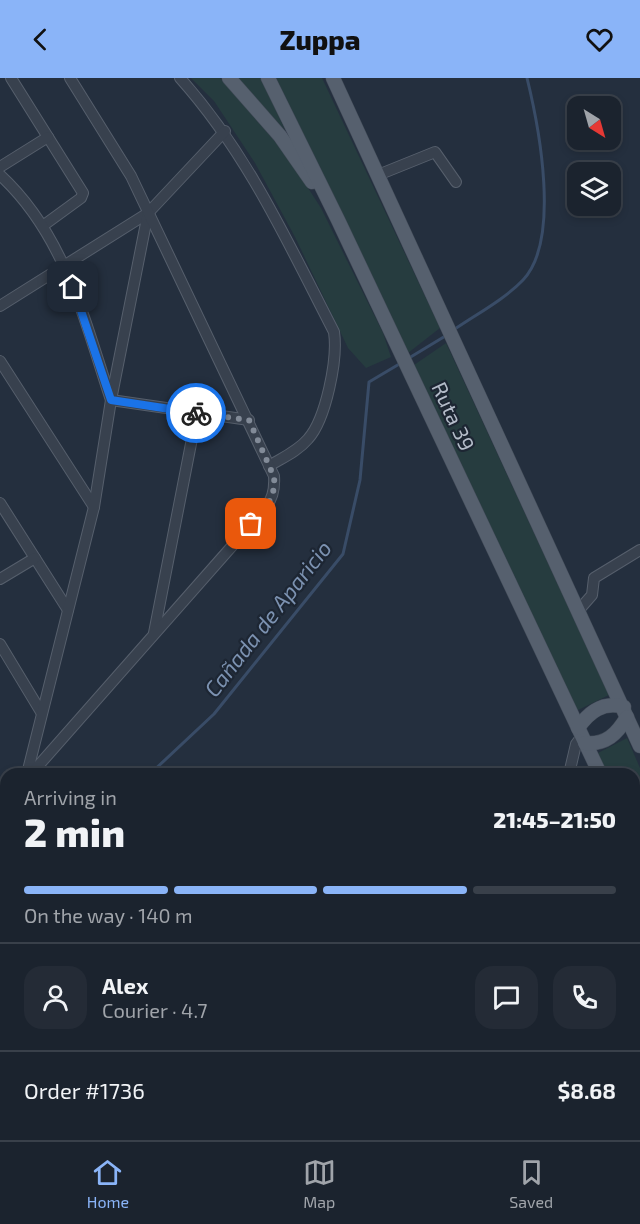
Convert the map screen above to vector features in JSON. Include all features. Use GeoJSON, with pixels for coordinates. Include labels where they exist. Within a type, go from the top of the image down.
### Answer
{"type":"FeatureCollection","features":[{"type":"Feature","properties":{"kind":"main road"},"geometry":{"type":"LineString","coordinates":[[229,78],[280,136],[338,220]]}},
{"type":"Feature","properties":{"kind":"main road","name":"Ruta 39"},"geometry":{"type":"LineString","coordinates":[[268,78],[338,220],[597,768]]}},
{"type":"Feature","properties":{"kind":"main road","name":"Ruta 39"},"geometry":{"type":"LineString","coordinates":[[333,78],[640,746]]}},
{"type":"Feature","properties":{"kind":"main road"},"geometry":{"type":"LineString","coordinates":[[612,703],[625,712],[619,731],[609,739],[597,744],[582,736],[587,716],[598,708],[612,703]]}},
{"type":"Feature","properties":{"kind":"street"},"geometry":{"type":"LineString","coordinates":[[11,78],[83,193],[81,198],[44,225]]}},
{"type":"Feature","properties":{"kind":"street"},"geometry":{"type":"LineString","coordinates":[[34,768],[271,500],[275,486],[249,420],[131,176],[70,78]]}},
{"type":"Feature","properties":{"kind":"street"},"geometry":{"type":"LineString","coordinates":[[180,78],[225,131],[249,168],[334,332],[336,347],[334,371],[315,430],[306,441],[269,466]]}},
{"type":"Feature","properties":{"kind":"street"},"geometry":{"type":"LineString","coordinates":[[0,306],[148,213],[225,131]]}},
{"type":"Feature","properties":{"kind":"street"},"geometry":{"type":"LineString","coordinates":[[0,167],[48,137]]}},
{"type":"Feature","properties":{"kind":"street"},"geometry":{"type":"LineString","coordinates":[[378,175],[435,152],[456,182]]}},
{"type":"Feature","properties":{"kind":"street"},"geometry":{"type":"LineString","coordinates":[[0,175],[13,187],[44,225],[66,265],[111,400]]}},
{"type":"Feature","properties":{"kind":"street"},"geometry":{"type":"LineString","coordinates":[[30,768],[41,712],[94,507],[111,400],[148,213]]}},
{"type":"Feature","properties":{"kind":"street"},"geometry":{"type":"LineString","coordinates":[[0,361],[94,507]]}},
{"type":"Feature","properties":{"kind":"street"},"geometry":{"type":"LineString","coordinates":[[111,400],[249,420]]}},
{"type":"Feature","properties":{"kind":"street"},"geometry":{"type":"LineString","coordinates":[[154,635],[197,413]]}},
{"type":"Feature","properties":{"kind":"street"},"geometry":{"type":"LineString","coordinates":[[0,503],[68,610]]}},
{"type":"Feature","properties":{"kind":"street"},"geometry":{"type":"LineString","coordinates":[[578,611],[592,595],[594,578],[640,550]]}},
{"type":"Feature","properties":{"kind":"street"},"geometry":{"type":"LineString","coordinates":[[0,579],[34,558]]}},
{"type":"Feature","properties":{"kind":"street"},"geometry":{"type":"LineString","coordinates":[[0,644],[41,712]]}},
{"type":"Feature","properties":{"kind":"street"},"geometry":{"type":"LineString","coordinates":[[569,768],[576,744],[582,736]]}},
{"type":"Feature","properties":{"kind":"green space"},"geometry":{"type":"Polygon","coordinates":[[[191,78],[220,78],[286,154],[321,208],[383,333],[391,357],[366,368],[348,348],[295,237],[255,163],[214,101],[191,78]]]}},
{"type":"Feature","properties":{"kind":"green space"},"geometry":{"type":"Polygon","coordinates":[[[236,78],[261,78],[285,130],[236,78]]]}},
{"type":"Feature","properties":{"kind":"green space"},"geometry":{"type":"Polygon","coordinates":[[[274,78],[322,78],[440,328],[408,353],[274,78]]]}},
{"type":"Feature","properties":{"kind":"green space"},"geometry":{"type":"Polygon","coordinates":[[[446,343],[609,695],[576,711],[414,365],[446,343]]]}},
{"type":"Feature","properties":{"kind":"green space"},"geometry":{"type":"Polygon","coordinates":[[[627,738],[640,768],[603,768],[596,754],[627,738]]]}},
{"type":"Feature","properties":{"kind":"waterway","name":"Cañada de Aparicio"},"geometry":{"type":"LineString","coordinates":[[452,331],[515,287],[523,280],[535,262],[541,238],[544,182],[537,125],[527,78]]}},
{"type":"Feature","properties":{"kind":"waterway","name":"Cañada de Aparicio"},"geometry":{"type":"LineString","coordinates":[[409,358],[447,335]]}},
{"type":"Feature","properties":{"kind":"waterway","name":"Cañada de Aparicio"},"geometry":{"type":"LineString","coordinates":[[156,768],[214,714],[343,554],[360,480],[369,382],[401,363]]}},
{"type":"Feature","properties":{"kind":"way so far"},"geometry":{"type":"LineString","coordinates":[[196,413],[249,420],[274,477],[275,486],[271,500],[251,524]]}},
{"type":"Feature","properties":{"kind":"route"},"geometry":{"type":"LineString","coordinates":[[73,287],[111,400],[196,413]]}}]}
